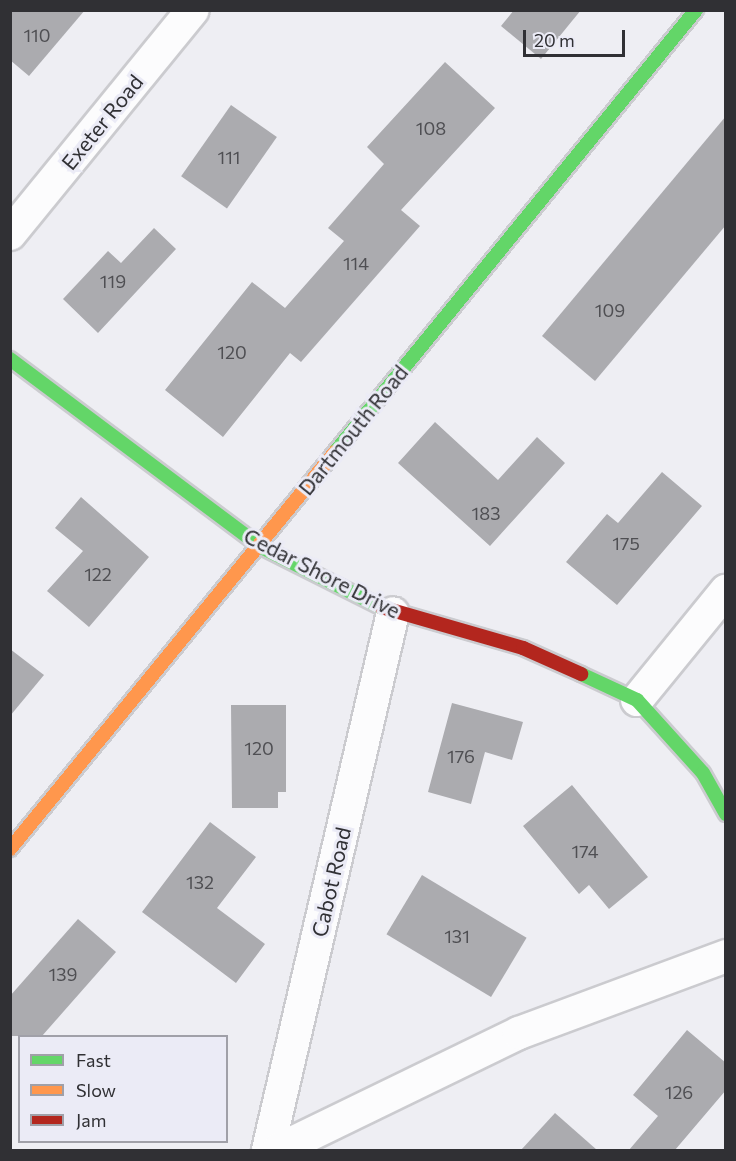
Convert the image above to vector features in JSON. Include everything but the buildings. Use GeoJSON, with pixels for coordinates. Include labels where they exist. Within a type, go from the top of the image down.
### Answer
{"type":"FeatureCollection","features":[{"type":"Feature","properties":{"kind":"street","name":"Exeter Road"},"geometry":{"type":"LineString","coordinates":[[10,234],[193,10]]}},
{"type":"Feature","properties":{"kind":"street","name":"Dartmouth Road"},"geometry":{"type":"LineString","coordinates":[[10,849],[261,547],[696,10]]}},
{"type":"Feature","properties":{"kind":"street","name":"Cedar Shore Drive"},"geometry":{"type":"LineString","coordinates":[[10,360],[261,547],[393,613],[523,648],[637,700],[703,773],[726,814]]}},
{"type":"Feature","properties":{"kind":"street"},"geometry":{"type":"LineString","coordinates":[[637,700],[726,591]]}},
{"type":"Feature","properties":{"kind":"street","name":"Cabot Road"},"geometry":{"type":"LineString","coordinates":[[268,1150],[393,613]]}},
{"type":"Feature","properties":{"kind":"street"},"geometry":{"type":"LineString","coordinates":[[278,1150],[519,1033],[726,956]]}},
{"type":"Feature","properties":{"kind":"traffic: fast"},"geometry":{"type":"LineString","coordinates":[[335,452],[696,10]]}},
{"type":"Feature","properties":{"kind":"traffic: fast"},"geometry":{"type":"LineString","coordinates":[[10,359],[261,547],[381,607]]}},
{"type":"Feature","properties":{"kind":"traffic: fast"},"geometry":{"type":"LineString","coordinates":[[581,674],[637,700],[703,773],[726,814]]}},
{"type":"Feature","properties":{"kind":"traffic: slow"},"geometry":{"type":"LineString","coordinates":[[10,849],[335,452]]}},
{"type":"Feature","properties":{"kind":"traffic: jam"},"geometry":{"type":"LineString","coordinates":[[381,607],[523,648],[581,674]]}}]}
